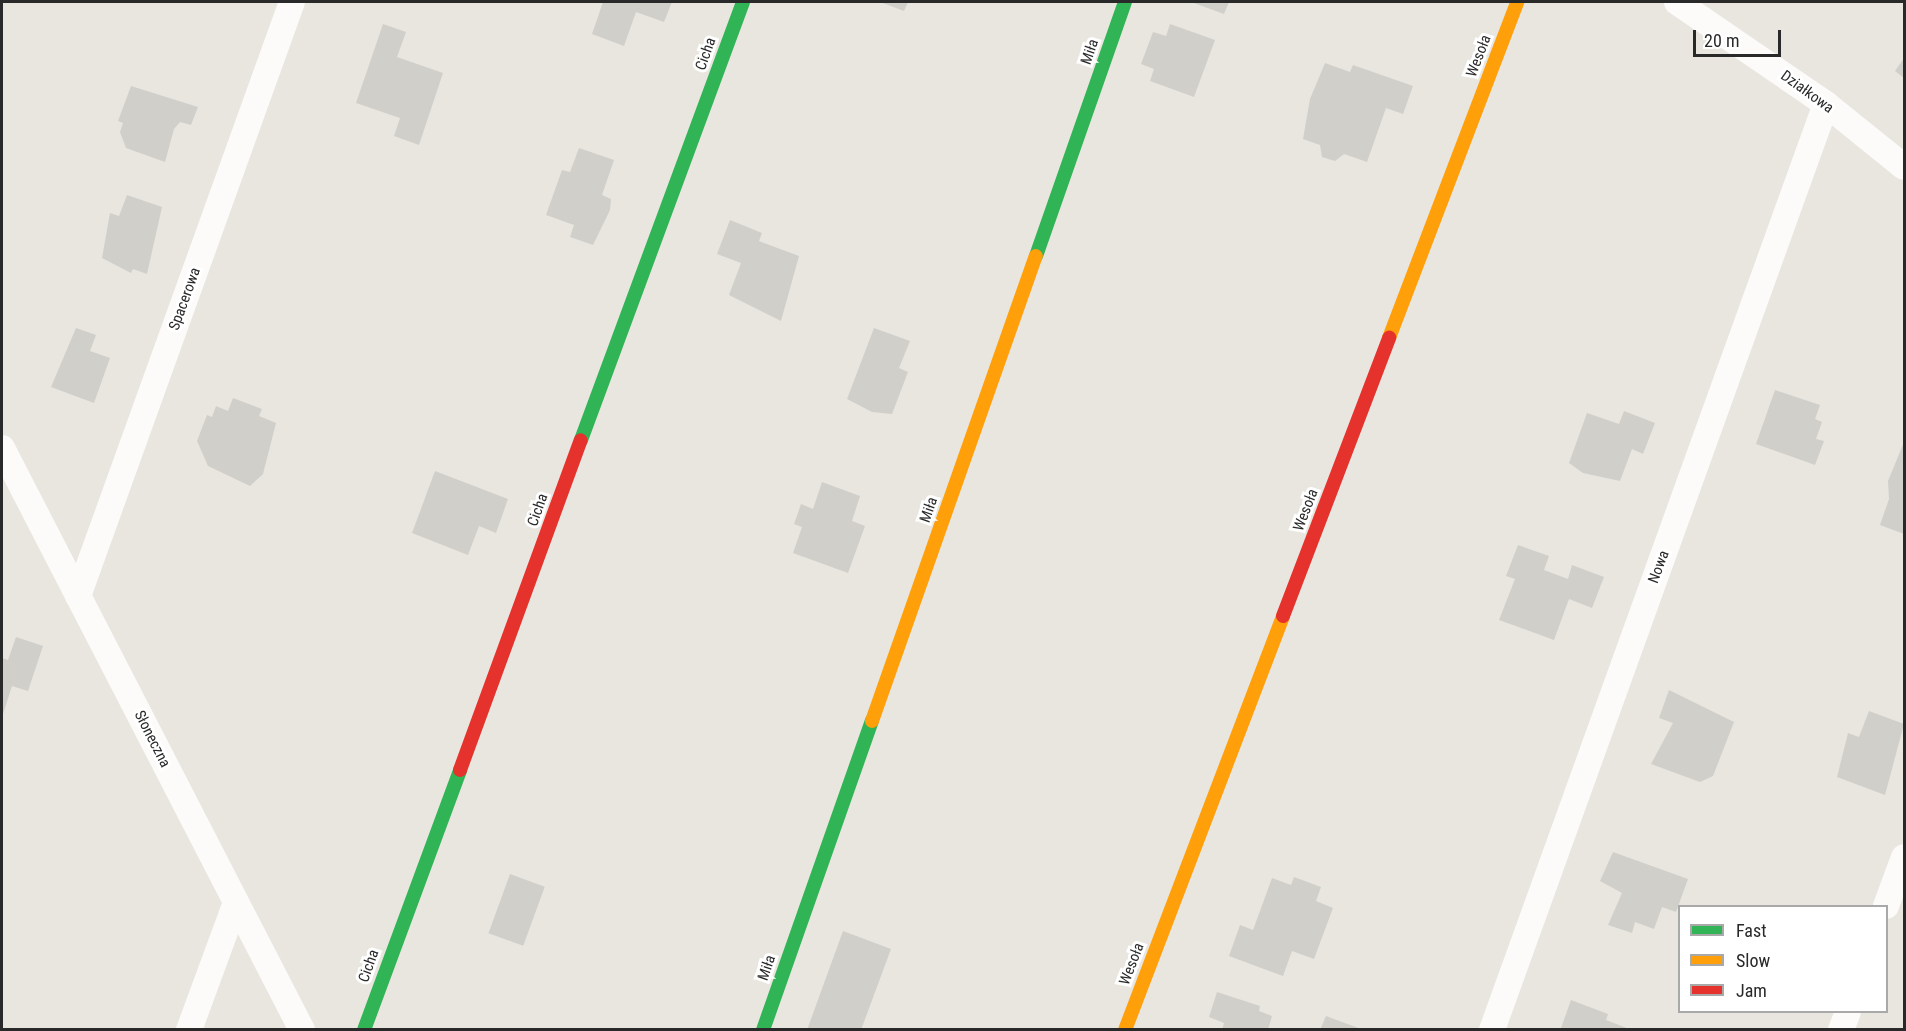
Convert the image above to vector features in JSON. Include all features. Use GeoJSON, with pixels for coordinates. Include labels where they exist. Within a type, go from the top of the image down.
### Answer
{"type":"FeatureCollection","features":[{"type":"Feature","properties":{"kind":"street","name":"Spacerowa"},"geometry":{"type":"LineString","coordinates":[[78,596],[292,2]]}},
{"type":"Feature","properties":{"kind":"street","name":"Cicha"},"geometry":{"type":"LineString","coordinates":[[364,1029],[743,2]]}},
{"type":"Feature","properties":{"kind":"street","name":"Miła"},"geometry":{"type":"LineString","coordinates":[[763,1029],[1125,2]]}},
{"type":"Feature","properties":{"kind":"street","name":"Wesoła"},"geometry":{"type":"LineString","coordinates":[[1125,1029],[1517,2]]}},
{"type":"Feature","properties":{"kind":"street","name":"Działkowa"},"geometry":{"type":"LineString","coordinates":[[1677,2],[1826,104],[1905,167]]}},
{"type":"Feature","properties":{"kind":"street","name":"Nowa"},"geometry":{"type":"LineString","coordinates":[[1492,1029],[1826,104]]}},
{"type":"Feature","properties":{"kind":"street","name":"Słoneczna"},"geometry":{"type":"LineString","coordinates":[[2,448],[302,1029]]}},
{"type":"Feature","properties":{"kind":"street"},"geometry":{"type":"LineString","coordinates":[[1886,905],[1905,857]]}},
{"type":"Feature","properties":{"kind":"street"},"geometry":{"type":"LineString","coordinates":[[189,1029],[236,902]]}},
{"type":"Feature","properties":{"kind":"street"},"geometry":{"type":"LineString","coordinates":[[1841,1029],[1847,1013]]}},
{"type":"Feature","properties":{"kind":"building"},"geometry":{"type":"Polygon","coordinates":[[[603,2],[672,2],[664,22],[636,12],[624,46],[592,34],[603,2]]]}},
{"type":"Feature","properties":{"kind":"building"},"geometry":{"type":"Polygon","coordinates":[[[880,2],[908,2],[904,11],[880,2]]]}},
{"type":"Feature","properties":{"kind":"building"},"geometry":{"type":"Polygon","coordinates":[[[1191,2],[1229,2],[1224,14],[1191,2]]]}},
{"type":"Feature","properties":{"kind":"building"},"geometry":{"type":"Polygon","coordinates":[[[383,24],[406,32],[397,57],[443,73],[419,145],[394,136],[400,118],[356,103],[383,24]]]}},
{"type":"Feature","properties":{"kind":"building"},"geometry":{"type":"Polygon","coordinates":[[[1170,24],[1215,40],[1194,97],[1150,81],[1154,69],[1141,64],[1153,32],[1166,36],[1170,24]]]}},
{"type":"Feature","properties":{"kind":"building"},"geometry":{"type":"Polygon","coordinates":[[[1904,58],[1904,78],[1895,71],[1904,58]]]}},
{"type":"Feature","properties":{"kind":"building"},"geometry":{"type":"Polygon","coordinates":[[[1325,63],[1350,72],[1353,65],[1413,86],[1403,114],[1386,108],[1367,162],[1344,154],[1335,161],[1322,157],[1320,145],[1303,139],[1310,99],[1325,63]]]}},
{"type":"Feature","properties":{"kind":"building"},"geometry":{"type":"Polygon","coordinates":[[[131,86],[198,107],[191,125],[180,122],[174,129],[165,162],[126,148],[120,132],[123,123],[118,121],[131,86]]]}},
{"type":"Feature","properties":{"kind":"building"},"geometry":{"type":"Polygon","coordinates":[[[579,148],[614,160],[602,195],[611,199],[610,210],[593,245],[570,237],[574,225],[546,215],[562,170],[570,172],[579,148]]]}},
{"type":"Feature","properties":{"kind":"building"},"geometry":{"type":"Polygon","coordinates":[[[127,195],[162,207],[147,274],[133,269],[131,273],[102,258],[110,213],[119,216],[127,195]]]}},
{"type":"Feature","properties":{"kind":"building"},"geometry":{"type":"Polygon","coordinates":[[[730,220],[762,233],[759,241],[799,256],[781,321],[729,295],[741,263],[717,254],[730,220]]]}},
{"type":"Feature","properties":{"kind":"building"},"geometry":{"type":"Polygon","coordinates":[[[76,328],[96,335],[90,351],[110,358],[94,403],[51,387],[76,328]]]}},
{"type":"Feature","properties":{"kind":"building"},"geometry":{"type":"Polygon","coordinates":[[[874,328],[910,341],[899,368],[908,372],[892,414],[872,412],[847,399],[874,328]]]}},
{"type":"Feature","properties":{"kind":"building"},"geometry":{"type":"Polygon","coordinates":[[[1775,390],[1820,405],[1815,419],[1822,422],[1816,439],[1824,441],[1815,465],[1756,444],[1775,390]]]}},
{"type":"Feature","properties":{"kind":"building"},"geometry":{"type":"Polygon","coordinates":[[[233,398],[262,409],[259,416],[276,423],[263,474],[250,486],[208,466],[197,441],[207,415],[212,417],[216,406],[228,411],[233,398]]]}},
{"type":"Feature","properties":{"kind":"building"},"geometry":{"type":"Polygon","coordinates":[[[1624,411],[1655,423],[1643,454],[1632,449],[1620,481],[1583,473],[1569,463],[1587,413],[1619,424],[1624,411]]]}},
{"type":"Feature","properties":{"kind":"building"},"geometry":{"type":"Polygon","coordinates":[[[1904,442],[1904,534],[1880,525],[1889,499],[1888,481],[1904,442]]]}},
{"type":"Feature","properties":{"kind":"building"},"geometry":{"type":"Polygon","coordinates":[[[435,471],[508,499],[496,533],[479,526],[468,555],[412,533],[435,471]]]}},
{"type":"Feature","properties":{"kind":"building"},"geometry":{"type":"Polygon","coordinates":[[[822,482],[860,496],[852,521],[865,526],[848,573],[793,553],[802,527],[794,524],[801,504],[813,509],[822,482]]]}},
{"type":"Feature","properties":{"kind":"building"},"geometry":{"type":"Polygon","coordinates":[[[1518,545],[1549,556],[1544,570],[1568,579],[1572,565],[1604,577],[1592,608],[1569,599],[1554,640],[1499,620],[1515,579],[1506,576],[1518,545]]]}},
{"type":"Feature","properties":{"kind":"building"},"geometry":{"type":"Polygon","coordinates":[[[16,637],[43,646],[28,691],[12,686],[2,717],[2,658],[8,660],[16,637]]]}},
{"type":"Feature","properties":{"kind":"building"},"geometry":{"type":"Polygon","coordinates":[[[1669,690],[1734,722],[1713,776],[1700,782],[1651,764],[1673,723],[1659,718],[1669,690]]]}},
{"type":"Feature","properties":{"kind":"building"},"geometry":{"type":"Polygon","coordinates":[[[1869,711],[1904,724],[1885,795],[1837,777],[1848,733],[1859,737],[1869,711]]]}},
{"type":"Feature","properties":{"kind":"building"},"geometry":{"type":"Polygon","coordinates":[[[1613,852],[1688,879],[1676,912],[1662,907],[1654,929],[1635,922],[1632,933],[1608,925],[1622,893],[1600,881],[1613,852]]]}},
{"type":"Feature","properties":{"kind":"building"},"geometry":{"type":"Polygon","coordinates":[[[510,874],[545,887],[523,946],[488,933],[510,874]]]}},
{"type":"Feature","properties":{"kind":"building"},"geometry":{"type":"Polygon","coordinates":[[[1294,877],[1321,887],[1316,901],[1333,908],[1314,959],[1292,951],[1283,976],[1229,956],[1240,925],[1253,930],[1272,878],[1291,885],[1294,877]]]}},
{"type":"Feature","properties":{"kind":"building"},"geometry":{"type":"Polygon","coordinates":[[[843,931],[891,949],[861,1030],[807,1030],[843,931]]]}},
{"type":"Feature","properties":{"kind":"building"},"geometry":{"type":"Polygon","coordinates":[[[1217,992],[1260,1006],[1259,1011],[1272,1016],[1268,1030],[1222,1030],[1224,1023],[1209,1017],[1217,992]]]}},
{"type":"Feature","properties":{"kind":"building"},"geometry":{"type":"Polygon","coordinates":[[[1571,1000],[1608,1014],[1606,1020],[1632,1030],[1561,1028],[1571,1000]]]}},
{"type":"Feature","properties":{"kind":"building"},"geometry":{"type":"Polygon","coordinates":[[[1326,1016],[1361,1029],[1361,1030],[1320,1030],[1326,1016]]]}},
{"type":"Feature","properties":{"kind":"traffic: fast"},"geometry":{"type":"LineString","coordinates":[[581,440],[743,2]]}},
{"type":"Feature","properties":{"kind":"traffic: fast"},"geometry":{"type":"LineString","coordinates":[[1036,256],[1125,2]]}},
{"type":"Feature","properties":{"kind":"traffic: fast"},"geometry":{"type":"LineString","coordinates":[[763,1030],[872,721]]}},
{"type":"Feature","properties":{"kind":"traffic: fast"},"geometry":{"type":"LineString","coordinates":[[364,1030],[460,770]]}},
{"type":"Feature","properties":{"kind":"traffic: slow"},"geometry":{"type":"LineString","coordinates":[[1389,338],[1517,2]]}},
{"type":"Feature","properties":{"kind":"traffic: slow"},"geometry":{"type":"LineString","coordinates":[[872,721],[1036,256]]}},
{"type":"Feature","properties":{"kind":"traffic: slow"},"geometry":{"type":"LineString","coordinates":[[1125,1030],[1283,616]]}},
{"type":"Feature","properties":{"kind":"traffic: jam"},"geometry":{"type":"LineString","coordinates":[[1283,616],[1389,338]]}},
{"type":"Feature","properties":{"kind":"traffic: jam"},"geometry":{"type":"LineString","coordinates":[[460,770],[581,440]]}}]}
